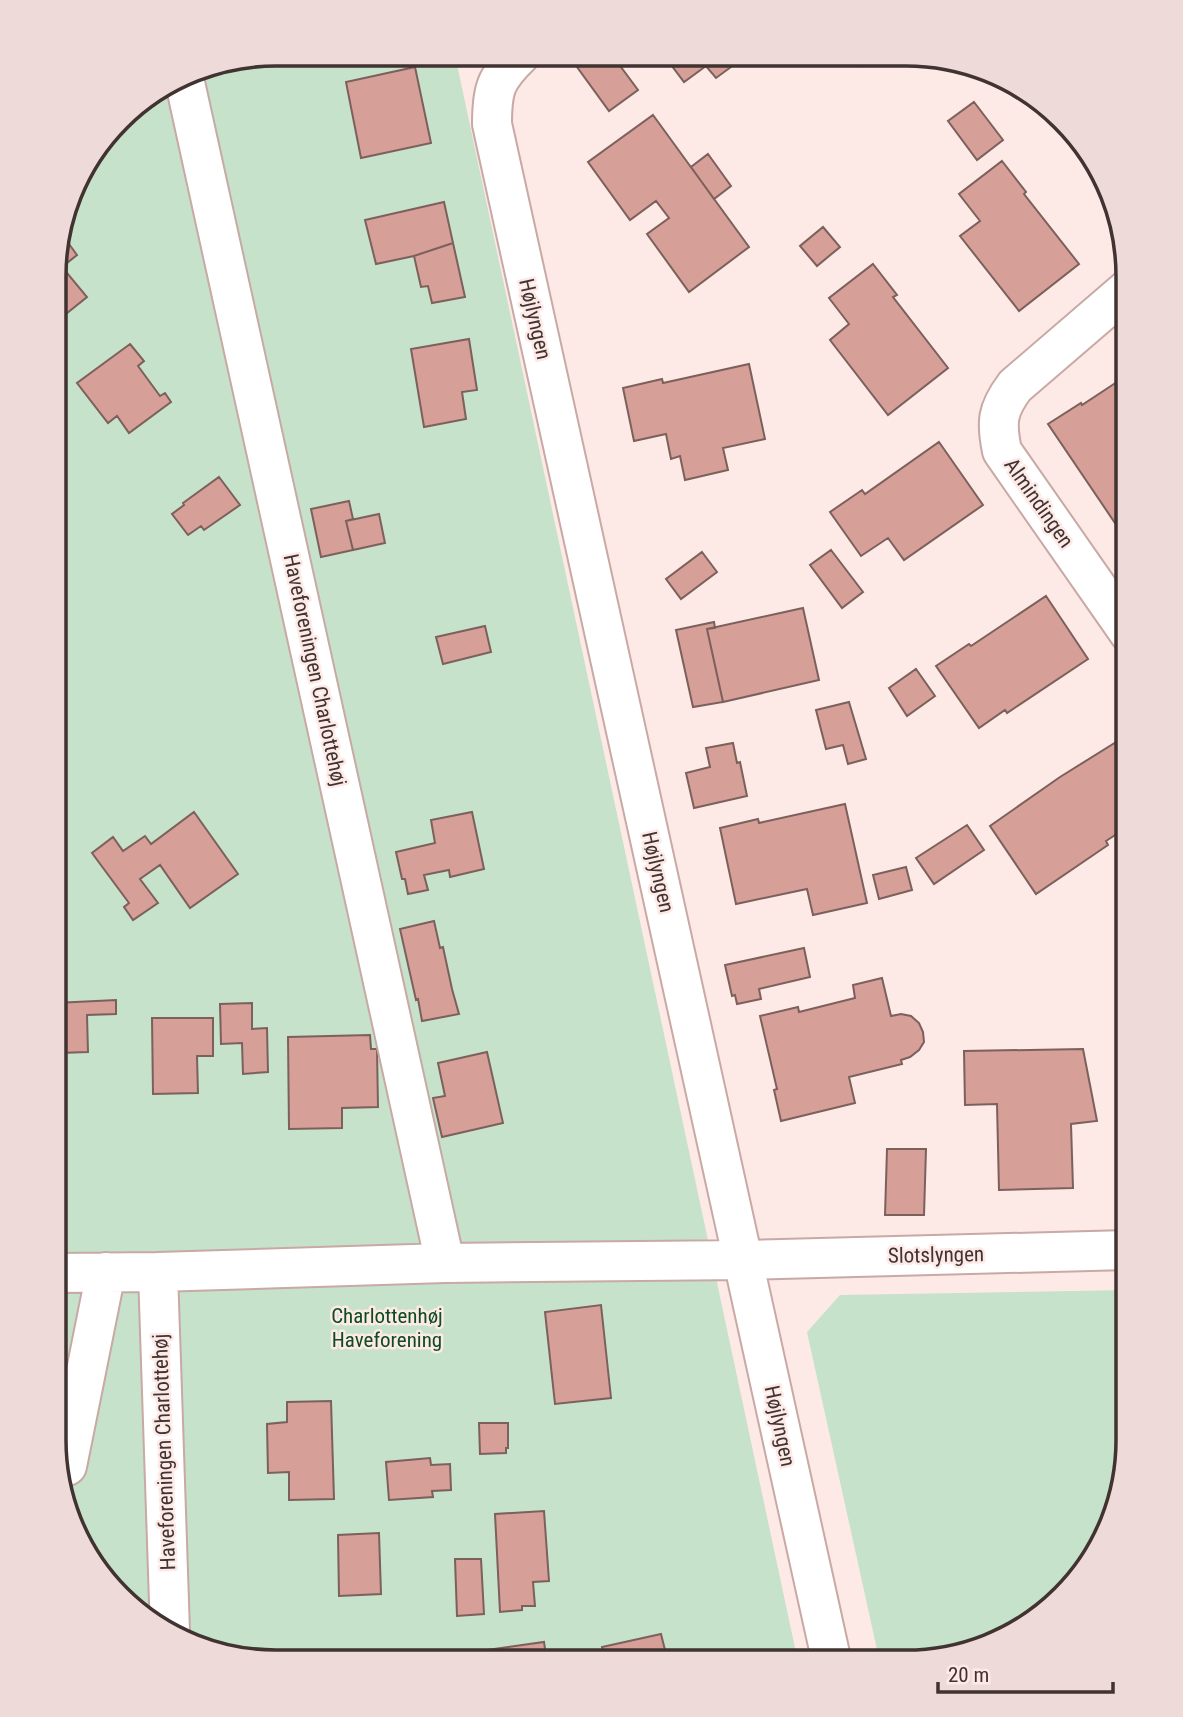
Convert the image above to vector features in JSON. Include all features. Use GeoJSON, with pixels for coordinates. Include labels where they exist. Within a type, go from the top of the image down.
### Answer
{"type":"FeatureCollection","features":[{"type":"Feature","properties":{"kind":"street","name":"Højlyngen"},"geometry":{"type":"LineString","coordinates":[[508,68],[492,104],[492,124],[829,1650]]}},
{"type":"Feature","properties":{"kind":"street","name":"Haveforeningen Charlottehøj"},"geometry":{"type":"LineString","coordinates":[[186,87],[445,1263]]}},
{"type":"Feature","properties":{"kind":"street","name":"Almindingen"},"geometry":{"type":"LineString","coordinates":[[1116,300],[1015,386],[1003,402],[999,427],[1002,451],[1116,613]]}},
{"type":"Feature","properties":{"kind":"street","name":"Slotslyngen"},"geometry":{"type":"LineString","coordinates":[[744,1260],[1116,1250]]}},
{"type":"Feature","properties":{"kind":"street"},"geometry":{"type":"LineString","coordinates":[[66,1273],[445,1263],[744,1260]]}},
{"type":"Feature","properties":{"kind":"street"},"geometry":{"type":"LineString","coordinates":[[68,1461],[106,1272]]}},
{"type":"Feature","properties":{"kind":"street","name":"Haveforeningen Charlottehøj"},"geometry":{"type":"LineString","coordinates":[[158,1272],[170,1621]]}},
{"type":"Feature","properties":{"kind":"green space","name":"Charlottenhøj Haveforening"},"geometry":{"type":"Polygon","coordinates":[[[263,67],[457,67],[795,1650],[276,1650],[236,1646],[184,1629],[160,1615],[119,1579],[88,1533],[71,1481],[66,1440],[66,276],[74,222],[88,184],[102,160],[128,128],[160,102],[196,82],[222,74],[263,67]]]}},
{"type":"Feature","properties":{"kind":"green space"},"geometry":{"type":"Polygon","coordinates":[[[1116,1290],[1116,1454],[1105,1508],[1095,1533],[1064,1579],[1023,1615],[999,1629],[947,1646],[920,1650],[877,1650],[807,1332],[840,1295],[1116,1290]]]}},
{"type":"Feature","properties":{"kind":"building"},"geometry":{"type":"Polygon","coordinates":[[[621,66],[638,90],[609,111],[577,67],[621,66]]]}},
{"type":"Feature","properties":{"kind":"building"},"geometry":{"type":"Polygon","coordinates":[[[672,66],[706,66],[684,82],[672,66]]]}},
{"type":"Feature","properties":{"kind":"building"},"geometry":{"type":"Polygon","coordinates":[[[706,66],[732,66],[716,78],[706,66]]]}},
{"type":"Feature","properties":{"kind":"building"},"geometry":{"type":"Polygon","coordinates":[[[415,67],[431,143],[361,158],[346,82],[415,67]]]}},
{"type":"Feature","properties":{"kind":"building"},"geometry":{"type":"Polygon","coordinates":[[[974,102],[1003,140],[977,160],[948,121],[974,102]]]}},
{"type":"Feature","properties":{"kind":"building"},"geometry":{"type":"Polygon","coordinates":[[[653,115],[749,247],[689,292],[647,234],[669,218],[656,201],[630,220],[588,162],[653,115]]]}},
{"type":"Feature","properties":{"kind":"building"},"geometry":{"type":"Polygon","coordinates":[[[708,154],[731,186],[714,199],[691,167],[708,154]]]}},
{"type":"Feature","properties":{"kind":"building"},"geometry":{"type":"Polygon","coordinates":[[[1002,161],[1026,192],[1024,194],[1079,264],[1019,311],[960,236],[980,221],[959,194],[1002,161]]]}},
{"type":"Feature","properties":{"kind":"building"},"geometry":{"type":"Polygon","coordinates":[[[444,202],[453,243],[414,256],[376,264],[365,220],[444,202]]]}},
{"type":"Feature","properties":{"kind":"building"},"geometry":{"type":"Polygon","coordinates":[[[823,227],[840,247],[817,266],[800,246],[823,227]]]}},
{"type":"Feature","properties":{"kind":"building"},"geometry":{"type":"Polygon","coordinates":[[[453,243],[465,297],[432,303],[428,286],[421,287],[414,256],[453,243]]]}},
{"type":"Feature","properties":{"kind":"building"},"geometry":{"type":"Polygon","coordinates":[[[69,244],[77,255],[67,263],[69,244]]]}},
{"type":"Feature","properties":{"kind":"building"},"geometry":{"type":"Polygon","coordinates":[[[873,264],[897,295],[893,297],[948,368],[888,415],[830,340],[849,324],[829,298],[873,264]]]}},
{"type":"Feature","properties":{"kind":"building"},"geometry":{"type":"Polygon","coordinates":[[[66,272],[87,297],[66,314],[66,272]]]}},
{"type":"Feature","properties":{"kind":"building"},"geometry":{"type":"Polygon","coordinates":[[[469,339],[477,390],[462,392],[466,419],[424,427],[411,349],[469,339]]]}},
{"type":"Feature","properties":{"kind":"building"},"geometry":{"type":"Polygon","coordinates":[[[130,344],[144,361],[138,366],[160,396],[165,393],[171,402],[129,433],[117,416],[108,423],[77,383],[130,344]]]}},
{"type":"Feature","properties":{"kind":"building"},"geometry":{"type":"Polygon","coordinates":[[[749,364],[765,439],[723,448],[728,470],[685,480],[680,456],[671,459],[666,434],[634,441],[623,388],[662,379],[663,383],[749,364]]]}},
{"type":"Feature","properties":{"kind":"building"},"geometry":{"type":"Polygon","coordinates":[[[1116,383],[1116,525],[1048,424],[1081,403],[1082,405],[1116,383]]]}},
{"type":"Feature","properties":{"kind":"building"},"geometry":{"type":"Polygon","coordinates":[[[939,442],[983,505],[904,560],[888,538],[861,556],[830,512],[862,490],[865,494],[939,442]]]}},
{"type":"Feature","properties":{"kind":"building"},"geometry":{"type":"Polygon","coordinates":[[[219,477],[240,505],[204,530],[201,526],[188,535],[172,514],[219,477]]]}},
{"type":"Feature","properties":{"kind":"building"},"geometry":{"type":"Polygon","coordinates":[[[349,501],[353,519],[346,521],[353,550],[321,557],[311,509],[349,501]]]}},
{"type":"Feature","properties":{"kind":"building"},"geometry":{"type":"Polygon","coordinates":[[[379,514],[385,543],[353,550],[346,521],[379,514]]]}},
{"type":"Feature","properties":{"kind":"building"},"geometry":{"type":"Polygon","coordinates":[[[831,550],[863,592],[842,608],[810,565],[831,550]]]}},
{"type":"Feature","properties":{"kind":"building"},"geometry":{"type":"Polygon","coordinates":[[[702,552],[717,572],[681,599],[666,579],[702,552]]]}},
{"type":"Feature","properties":{"kind":"building"},"geometry":{"type":"Polygon","coordinates":[[[1046,596],[1088,659],[1007,713],[1005,710],[979,728],[936,666],[1046,596]]]}},
{"type":"Feature","properties":{"kind":"building"},"geometry":{"type":"Polygon","coordinates":[[[803,608],[819,680],[723,702],[707,629],[803,608]]]}},
{"type":"Feature","properties":{"kind":"building"},"geometry":{"type":"Polygon","coordinates":[[[714,622],[715,628],[707,629],[723,702],[693,707],[676,630],[714,622]]]}},
{"type":"Feature","properties":{"kind":"building"},"geometry":{"type":"Polygon","coordinates":[[[485,626],[491,652],[443,664],[436,637],[485,626]]]}},
{"type":"Feature","properties":{"kind":"building"},"geometry":{"type":"Polygon","coordinates":[[[916,669],[935,696],[907,716],[889,688],[916,669]]]}},
{"type":"Feature","properties":{"kind":"building"},"geometry":{"type":"Polygon","coordinates":[[[849,702],[866,759],[848,764],[843,745],[826,749],[816,710],[849,702]]]}},
{"type":"Feature","properties":{"kind":"building"},"geometry":{"type":"Polygon","coordinates":[[[1116,742],[1116,834],[1106,841],[1108,845],[1036,894],[990,826],[1116,742]]]}},
{"type":"Feature","properties":{"kind":"building"},"geometry":{"type":"Polygon","coordinates":[[[733,743],[747,796],[694,808],[686,773],[710,767],[706,748],[733,743]]]}},
{"type":"Feature","properties":{"kind":"building"},"geometry":{"type":"Polygon","coordinates":[[[845,804],[867,903],[813,915],[807,889],[736,904],[720,828],[758,819],[759,823],[845,804]]]}},
{"type":"Feature","properties":{"kind":"building"},"geometry":{"type":"Polygon","coordinates":[[[194,812],[238,874],[190,908],[160,865],[140,879],[158,903],[133,920],[124,907],[129,903],[92,853],[113,837],[123,851],[145,836],[151,844],[194,812]]]}},
{"type":"Feature","properties":{"kind":"building"},"geometry":{"type":"Polygon","coordinates":[[[472,812],[484,869],[450,877],[449,870],[424,875],[428,890],[408,894],[396,852],[435,843],[431,820],[472,812]]]}},
{"type":"Feature","properties":{"kind":"building"},"geometry":{"type":"Polygon","coordinates":[[[967,825],[984,850],[934,884],[916,858],[967,825]]]}},
{"type":"Feature","properties":{"kind":"building"},"geometry":{"type":"Polygon","coordinates":[[[906,867],[912,890],[879,899],[873,875],[906,867]]]}},
{"type":"Feature","properties":{"kind":"building"},"geometry":{"type":"Polygon","coordinates":[[[434,921],[459,1014],[422,1021],[400,929],[434,921]]]}},
{"type":"Feature","properties":{"kind":"building"},"geometry":{"type":"Polygon","coordinates":[[[804,948],[810,977],[759,989],[761,999],[737,1004],[735,995],[732,996],[725,965],[804,948]]]}},
{"type":"Feature","properties":{"kind":"building"},"geometry":{"type":"Polygon","coordinates":[[[882,978],[891,1016],[911,1016],[919,1023],[924,1042],[919,1050],[901,1060],[902,1064],[849,1077],[855,1103],[781,1121],[774,1090],[777,1089],[760,1016],[798,1007],[799,1012],[855,998],[853,985],[882,978]]]}},
{"type":"Feature","properties":{"kind":"building"},"geometry":{"type":"Polygon","coordinates":[[[116,1000],[116,1014],[87,1015],[88,1052],[66,1053],[66,1002],[116,1000]]]}},
{"type":"Feature","properties":{"kind":"building"},"geometry":{"type":"Polygon","coordinates":[[[252,1003],[252,1029],[267,1028],[268,1072],[243,1074],[242,1043],[221,1044],[220,1004],[252,1003]]]}},
{"type":"Feature","properties":{"kind":"building"},"geometry":{"type":"Polygon","coordinates":[[[152,1018],[213,1018],[213,1056],[197,1056],[198,1093],[153,1094],[152,1018]]]}},
{"type":"Feature","properties":{"kind":"building"},"geometry":{"type":"Polygon","coordinates":[[[370,1035],[371,1049],[377,1049],[378,1107],[342,1108],[342,1128],[289,1129],[288,1037],[370,1035]]]}},
{"type":"Feature","properties":{"kind":"building"},"geometry":{"type":"Polygon","coordinates":[[[1083,1049],[1097,1121],[1071,1124],[1073,1188],[999,1190],[997,1104],[965,1105],[964,1051],[1083,1049]]]}},
{"type":"Feature","properties":{"kind":"building"},"geometry":{"type":"Polygon","coordinates":[[[487,1052],[503,1123],[442,1137],[433,1098],[445,1096],[438,1063],[487,1052]]]}},
{"type":"Feature","properties":{"kind":"building"},"geometry":{"type":"Polygon","coordinates":[[[887,1149],[926,1149],[924,1215],[885,1215],[887,1149]]]}},
{"type":"Feature","properties":{"kind":"building"},"geometry":{"type":"Polygon","coordinates":[[[601,1305],[611,1398],[555,1404],[545,1312],[601,1305]]]}},
{"type":"Feature","properties":{"kind":"building"},"geometry":{"type":"Polygon","coordinates":[[[331,1401],[334,1499],[289,1500],[289,1472],[268,1473],[267,1424],[287,1422],[287,1402],[331,1401]]]}},
{"type":"Feature","properties":{"kind":"building"},"geometry":{"type":"Polygon","coordinates":[[[479,1423],[508,1423],[506,1453],[480,1454],[479,1423]]]}},
{"type":"Feature","properties":{"kind":"building"},"geometry":{"type":"Polygon","coordinates":[[[430,1458],[431,1465],[450,1464],[451,1490],[432,1491],[433,1497],[389,1500],[386,1462],[430,1458]]]}},
{"type":"Feature","properties":{"kind":"building"},"geometry":{"type":"Polygon","coordinates":[[[544,1511],[549,1581],[533,1582],[535,1606],[522,1606],[522,1610],[500,1612],[495,1514],[544,1511]]]}},
{"type":"Feature","properties":{"kind":"building"},"geometry":{"type":"Polygon","coordinates":[[[379,1533],[381,1594],[339,1596],[338,1535],[379,1533]]]}},
{"type":"Feature","properties":{"kind":"building"},"geometry":{"type":"Polygon","coordinates":[[[455,1559],[481,1559],[484,1614],[457,1616],[455,1559]]]}},
{"type":"Feature","properties":{"kind":"building"},"geometry":{"type":"Polygon","coordinates":[[[661,1634],[665,1650],[603,1650],[602,1647],[661,1634]]]}},
{"type":"Feature","properties":{"kind":"building"},"geometry":{"type":"Polygon","coordinates":[[[544,1642],[545,1650],[486,1650],[544,1642]]]}}]}
